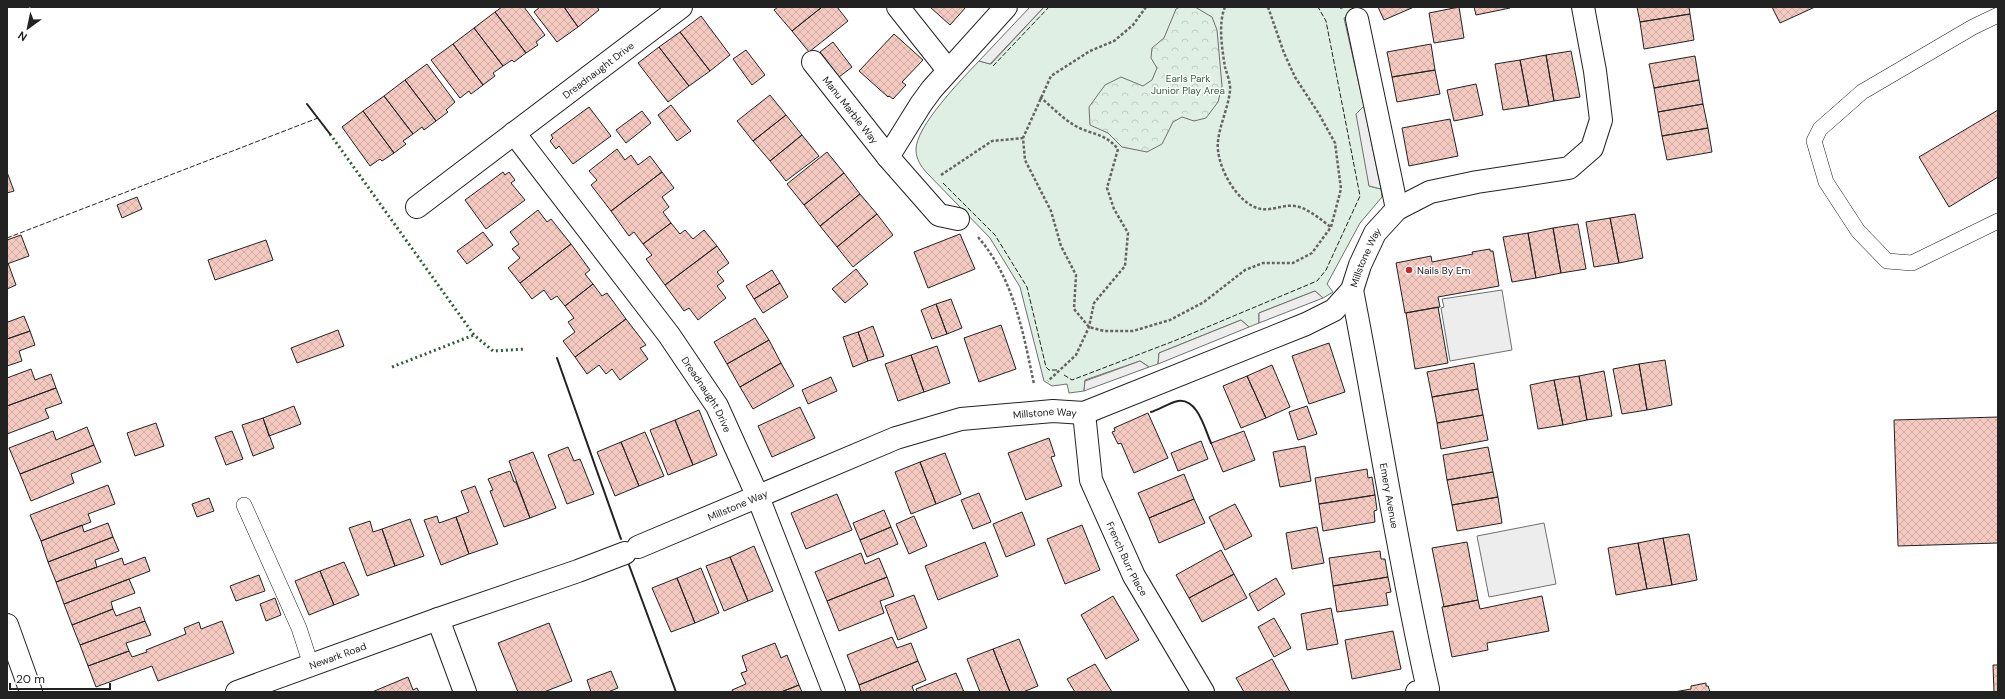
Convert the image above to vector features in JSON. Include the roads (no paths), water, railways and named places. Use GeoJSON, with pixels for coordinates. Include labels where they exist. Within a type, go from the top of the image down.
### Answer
{"type":"FeatureCollection","features":[{"type":"Feature","properties":{"kind":"street","name":"Dreadnaught Drive"},"geometry":{"type":"LineString","coordinates":[[417,207],[682,7]]}},
{"type":"Feature","properties":{"kind":"street"},"geometry":{"type":"LineString","coordinates":[[898,7],[948,70]]}},
{"type":"Feature","properties":{"kind":"street"},"geometry":{"type":"LineString","coordinates":[[888,158],[921,104],[948,70],[1006,7]]}},
{"type":"Feature","properties":{"kind":"street","name":"Millstone Way"},"geometry":{"type":"LineString","coordinates":[[632,550],[896,438],[961,419],[1053,411],[1084,413],[1306,324],[1334,310],[1352,290],[1360,265],[1375,234],[1397,209],[1430,192],[1477,182],[1569,168],[1592,148],[1601,120],[1596,71],[1583,7]]}},
{"type":"Feature","properties":{"kind":"street"},"geometry":{"type":"LineString","coordinates":[[1357,18],[1397,209]]}},
{"type":"Feature","properties":{"kind":"street","name":"Manu Marble Way"},"geometry":{"type":"LineString","coordinates":[[812,62],[888,158],[939,216],[958,219]]}},
{"type":"Feature","properties":{"kind":"street","name":"Dreadnaught Drive"},"geometry":{"type":"LineString","coordinates":[[514,133],[680,350],[716,406],[758,496],[834,692]]}},
{"type":"Feature","properties":{"kind":"street","name":"Emery Avenue"},"geometry":{"type":"LineString","coordinates":[[1352,290],[1382,449],[1410,611],[1428,689],[1417,692]]}},
{"type":"Feature","properties":{"kind":"street","name":"French Burr Place"},"geometry":{"type":"LineString","coordinates":[[1084,413],[1091,480],[1134,576],[1203,692]]}},
{"type":"Feature","properties":{"kind":"street","name":"Newark Road"},"geometry":{"type":"LineString","coordinates":[[237,692],[438,619],[578,571],[632,550]]}},
{"type":"Feature","properties":{"kind":"street"},"geometry":{"type":"LineString","coordinates":[[438,619],[464,692]]}},
{"type":"Feature","properties":{"kind":"street"},"geometry":{"type":"LineString","coordinates":[[7,625],[24,690]]}},
{"type":"Feature","properties":{"kind":"lane"},"geometry":{"type":"LineString","coordinates":[[1998,15],[1973,27],[1862,92],[1820,128],[1814,141],[1826,182],[1858,231],[1887,261],[1912,263],[1998,221]]}},
{"type":"Feature","properties":{"kind":"lane"},"geometry":{"type":"LineString","coordinates":[[244,505],[299,628],[312,665]]}},
{"type":"Feature","properties":{"kind":"place","name":"Nails By Em"},"geometry":{"type":"Point","coordinates":[1409,270]}},
{"type":"Feature","properties":{"kind":"park label","name":"Earls Park Junior Play Area"},"geometry":{"type":"Point","coordinates":[1188,84]}}]}
